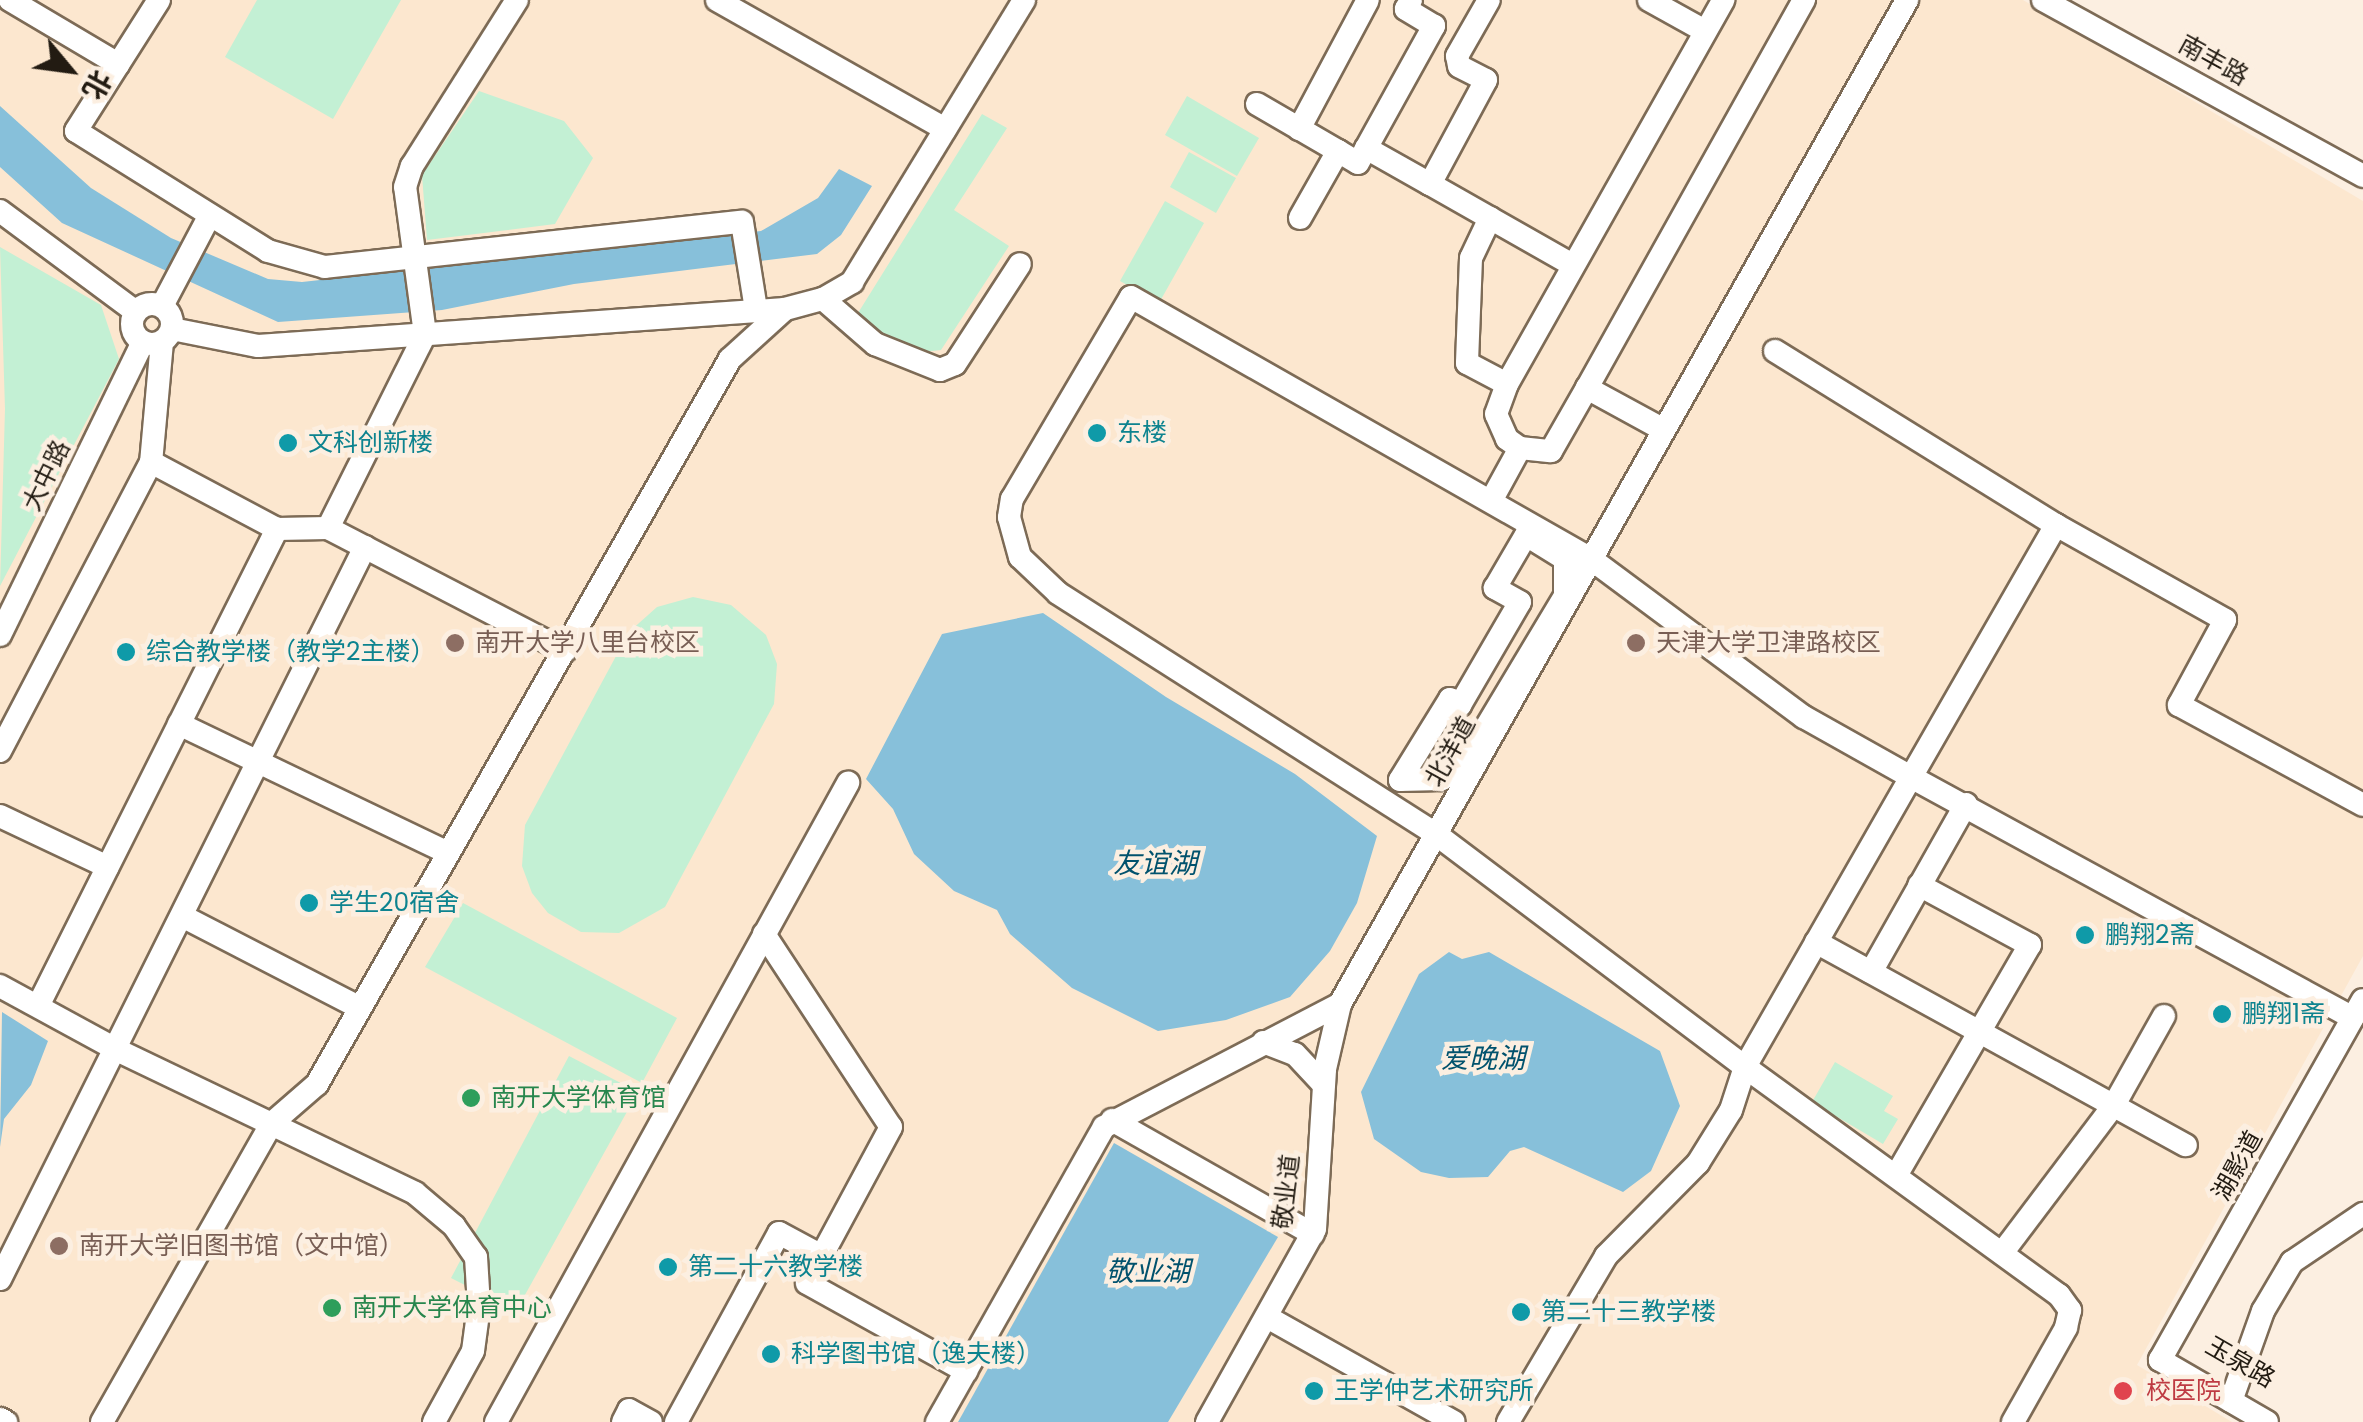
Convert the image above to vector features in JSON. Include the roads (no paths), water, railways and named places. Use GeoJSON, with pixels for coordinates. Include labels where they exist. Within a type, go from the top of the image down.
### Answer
{"type":"FeatureCollection","features":[{"type":"Feature","properties":{"kind":"street"},"geometry":{"type":"LineString","coordinates":[[10,0],[118,64]]}},
{"type":"Feature","properties":{"kind":"street"},"geometry":{"type":"LineString","coordinates":[[159,0],[76,131],[209,218],[290,261],[325,267],[742,222],[756,308]]}},
{"type":"Feature","properties":{"kind":"street"},"geometry":{"type":"LineString","coordinates":[[328,528],[425,334],[405,187],[412,166],[517,0]]}},
{"type":"Feature","properties":{"kind":"street"},"geometry":{"type":"LineString","coordinates":[[717,0],[946,129]]}},
{"type":"Feature","properties":{"kind":"street"},"geometry":{"type":"LineString","coordinates":[[168,295],[136,312],[132,326],[159,338],[258,346],[756,308],[785,309],[824,299],[852,282],[1024,0]]}},
{"type":"Feature","properties":{"kind":"street"},"geometry":{"type":"LineString","coordinates":[[1299,129],[1368,0]]}},
{"type":"Feature","properties":{"kind":"street"},"geometry":{"type":"LineString","coordinates":[[1430,184],[1486,80],[1459,66],[1465,43],[1489,0]]}},
{"type":"Feature","properties":{"kind":"street"},"geometry":{"type":"LineString","coordinates":[[1649,0],[1705,31]]}},
{"type":"Feature","properties":{"kind":"street"},"geometry":{"type":"LineString","coordinates":[[1722,0],[1507,384],[1496,414],[1507,439],[1520,448],[1551,451],[1804,0]]}},
{"type":"Feature","properties":{"kind":"street","name":"北洋道"},"geometry":{"type":"LineString","coordinates":[[1340,1004],[1907,0]]}},
{"type":"Feature","properties":{"kind":"street","name":"南丰路"},"geometry":{"type":"LineString","coordinates":[[2044,0],[2361,174]]}},
{"type":"Feature","properties":{"kind":"street"},"geometry":{"type":"LineString","coordinates":[[1402,3],[1465,43]]}},
{"type":"Feature","properties":{"kind":"street"},"geometry":{"type":"LineString","coordinates":[[1257,104],[1358,163],[1434,26]]}},
{"type":"Feature","properties":{"kind":"street"},"geometry":{"type":"LineString","coordinates":[[1366,148],[1569,262]]}},
{"type":"Feature","properties":{"kind":"street"},"geometry":{"type":"LineString","coordinates":[[1300,218],[1338,151]]}},
{"type":"Feature","properties":{"kind":"street"},"geometry":{"type":"LineString","coordinates":[[0,211],[136,312]]}},
{"type":"Feature","properties":{"kind":"street"},"geometry":{"type":"LineString","coordinates":[[0,751],[134,483],[151,462],[159,338],[168,295],[209,218]]}},
{"type":"Feature","properties":{"kind":"street"},"geometry":{"type":"LineString","coordinates":[[1490,218],[1471,258],[1467,363],[1507,384]]}},
{"type":"Feature","properties":{"kind":"street"},"geometry":{"type":"LineString","coordinates":[[824,299],[874,344],[940,370],[956,364],[1020,264]]}},
{"type":"Feature","properties":{"kind":"street"},"geometry":{"type":"LineString","coordinates":[[2013,1422],[2070,1310],[2002,1253],[1744,1067],[1436,834],[1058,594],[1012,544],[1010,508],[1131,297],[1591,559],[1804,717],[1911,777],[2358,1008]]}},
{"type":"Feature","properties":{"kind":"street"},"geometry":{"type":"LineString","coordinates":[[102,1422],[271,1124],[317,1084],[730,359],[785,309]]}},
{"type":"Feature","properties":{"kind":"street","name":"大中路"},"geometry":{"type":"LineString","coordinates":[[0,635],[159,338]]}},
{"type":"Feature","properties":{"kind":"street"},"geometry":{"type":"LineString","coordinates":[[1775,351],[2056,525],[2225,620],[2179,704],[2363,805]]}},
{"type":"Feature","properties":{"kind":"street"},"geometry":{"type":"LineString","coordinates":[[1587,388],[1664,430]]}},
{"type":"Feature","properties":{"kind":"street"},"geometry":{"type":"LineString","coordinates":[[1491,502],[1520,448]]}},
{"type":"Feature","properties":{"kind":"street"},"geometry":{"type":"LineString","coordinates":[[151,462],[277,529],[328,528],[564,651]]}},
{"type":"Feature","properties":{"kind":"street"},"geometry":{"type":"LineString","coordinates":[[1508,1422],[1606,1256],[1698,1163],[1731,1110],[1744,1067],[2056,525]]}},
{"type":"Feature","properties":{"kind":"street"},"geometry":{"type":"LineString","coordinates":[[38,1006],[277,529]]}},
{"type":"Feature","properties":{"kind":"street"},"geometry":{"type":"LineString","coordinates":[[1526,535],[1565,558],[1568,583],[1463,766],[1442,779],[1400,780],[1450,700],[1460,706],[1520,602],[1495,588],[1526,535]]}},
{"type":"Feature","properties":{"kind":"street"},"geometry":{"type":"LineString","coordinates":[[0,1279],[119,1051],[365,547]]}},
{"type":"Feature","properties":{"kind":"street"},"geometry":{"type":"LineString","coordinates":[[179,724],[446,852]]}},
{"type":"Feature","properties":{"kind":"street"},"geometry":{"type":"LineString","coordinates":[[496,1422],[848,783]]}},
{"type":"Feature","properties":{"kind":"street"},"geometry":{"type":"LineString","coordinates":[[1871,972],[1966,804]]}},
{"type":"Feature","properties":{"kind":"street"},"geometry":{"type":"LineString","coordinates":[[0,816],[108,867]]}},
{"type":"Feature","properties":{"kind":"street"},"geometry":{"type":"LineString","coordinates":[[1896,1174],[2030,945],[1919,885]]}},
{"type":"Feature","properties":{"kind":"street"},"geometry":{"type":"LineString","coordinates":[[184,918],[360,1008]]}},
{"type":"Feature","properties":{"kind":"street"},"geometry":{"type":"LineString","coordinates":[[764,934],[890,1127],[807,1283],[966,1371]]}},
{"type":"Feature","properties":{"kind":"street"},"geometry":{"type":"LineString","coordinates":[[1816,942],[2186,1145]]}},
{"type":"Feature","properties":{"kind":"street"},"geometry":{"type":"LineString","coordinates":[[0,986],[119,1051],[416,1193],[454,1226],[476,1257],[473,1351],[434,1422]]}},
{"type":"Feature","properties":{"kind":"street"},"geometry":{"type":"LineString","coordinates":[[937,1422],[1112,1120],[1340,1004]]}},
{"type":"Feature","properties":{"kind":"street","name":"敬业道"},"geometry":{"type":"LineString","coordinates":[[1207,1422],[1313,1234],[1324,1085],[1340,1004]]}},
{"type":"Feature","properties":{"kind":"street","name":"湖影道"},"geometry":{"type":"LineString","coordinates":[[2163,1356],[2358,1008]]}},
{"type":"Feature","properties":{"kind":"street"},"geometry":{"type":"LineString","coordinates":[[2002,1253],[2114,1105],[2164,1016]]}},
{"type":"Feature","properties":{"kind":"street"},"geometry":{"type":"LineString","coordinates":[[1263,1042],[1295,1054],[1324,1085]]}},
{"type":"Feature","properties":{"kind":"street"},"geometry":{"type":"LineString","coordinates":[[1112,1120],[1313,1234]]}},
{"type":"Feature","properties":{"kind":"street"},"geometry":{"type":"LineString","coordinates":[[2233,1396],[2262,1312],[2292,1262],[2363,1214]]}},
{"type":"Feature","properties":{"kind":"street"},"geometry":{"type":"LineString","coordinates":[[676,1422],[779,1233],[822,1256]]}},
{"type":"Feature","properties":{"kind":"street"},"geometry":{"type":"LineString","coordinates":[[1268,1316],[1454,1422]]}},
{"type":"Feature","properties":{"kind":"street","name":"玉泉路"},"geometry":{"type":"LineString","coordinates":[[2163,1356],[2287,1422]]}},
{"type":"Feature","properties":{"kind":"street","name":"玉泉路"},"geometry":{"type":"LineString","coordinates":[[2233,1396],[2267,1422]]}},
{"type":"Feature","properties":{"kind":"street"},"geometry":{"type":"LineString","coordinates":[[622,1422],[629,1410],[651,1422]]}},
{"type":"Feature","properties":{"kind":"water"},"geometry":{"type":"Polygon","coordinates":[[[0,106],[91,188],[171,238],[268,279],[302,282],[761,231],[818,198],[839,169],[872,186],[841,235],[817,254],[574,284],[442,310],[278,322],[62,223],[0,167],[0,106]]]}},
{"type":"Feature","properties":{"kind":"water","name":"友谊湖"},"geometry":{"type":"Polygon","coordinates":[[[1043,613],[1166,697],[1295,774],[1377,836],[1357,903],[1330,951],[1290,997],[1226,1020],[1158,1031],[1072,988],[1010,934],[997,910],[954,891],[914,854],[893,809],[866,779],[942,634],[1043,613]]]}},
{"type":"Feature","properties":{"kind":"water","name":"爱晚湖"},"geometry":{"type":"Polygon","coordinates":[[[1449,952],[1462,959],[1489,952],[1660,1051],[1680,1106],[1651,1171],[1623,1192],[1524,1147],[1510,1151],[1488,1177],[1449,1178],[1421,1172],[1374,1139],[1361,1092],[1419,974],[1449,952]]]}},
{"type":"Feature","properties":{"kind":"water"},"geometry":{"type":"Polygon","coordinates":[[[2,1012],[48,1041],[31,1085],[4,1119],[0,1147],[2,1012]]]}},
{"type":"Feature","properties":{"kind":"water","name":"敬业湖"},"geometry":{"type":"Polygon","coordinates":[[[1114,1143],[1278,1237],[1168,1422],[958,1422],[1114,1143]]]}},
{"type":"Feature","properties":{"kind":"place","name":"东楼"},"geometry":{"type":"Point","coordinates":[1097,433]}},
{"type":"Feature","properties":{"kind":"place","name":"文科创新楼"},"geometry":{"type":"Point","coordinates":[288,443]}},
{"type":"Feature","properties":{"kind":"place","name":"南开大学八里台校区"},"geometry":{"type":"Point","coordinates":[455,643]}},
{"type":"Feature","properties":{"kind":"place","name":"天津大学卫津路校区"},"geometry":{"type":"Point","coordinates":[1636,643]}},
{"type":"Feature","properties":{"kind":"place","name":"综合教学楼（教学2主楼）"},"geometry":{"type":"Point","coordinates":[126,652]}},
{"type":"Feature","properties":{"kind":"place","name":"学生20宿舍"},"geometry":{"type":"Point","coordinates":[309,903]}},
{"type":"Feature","properties":{"kind":"place","name":"鹏翔2斋"},"geometry":{"type":"Point","coordinates":[2085,935]}},
{"type":"Feature","properties":{"kind":"place","name":"鹏翔1斋"},"geometry":{"type":"Point","coordinates":[2222,1014]}},
{"type":"Feature","properties":{"kind":"place","name":"南开大学体育馆"},"geometry":{"type":"Point","coordinates":[471,1098]}},
{"type":"Feature","properties":{"kind":"place","name":"南开大学旧图书馆（文中馆）"},"geometry":{"type":"Point","coordinates":[59,1246]}},
{"type":"Feature","properties":{"kind":"place","name":"第二十六教学楼"},"geometry":{"type":"Point","coordinates":[668,1267]}},
{"type":"Feature","properties":{"kind":"place","name":"南开大学体育中心"},"geometry":{"type":"Point","coordinates":[332,1308]}},
{"type":"Feature","properties":{"kind":"place","name":"第二十三教学楼"},"geometry":{"type":"Point","coordinates":[1521,1312]}},
{"type":"Feature","properties":{"kind":"place","name":"科学图书馆（逸夫楼）"},"geometry":{"type":"Point","coordinates":[771,1354]}},
{"type":"Feature","properties":{"kind":"place","name":"王学仲艺术研究所"},"geometry":{"type":"Point","coordinates":[1314,1391]}},
{"type":"Feature","properties":{"kind":"place","name":"校医院"},"geometry":{"type":"Point","coordinates":[2123,1391]}}]}
